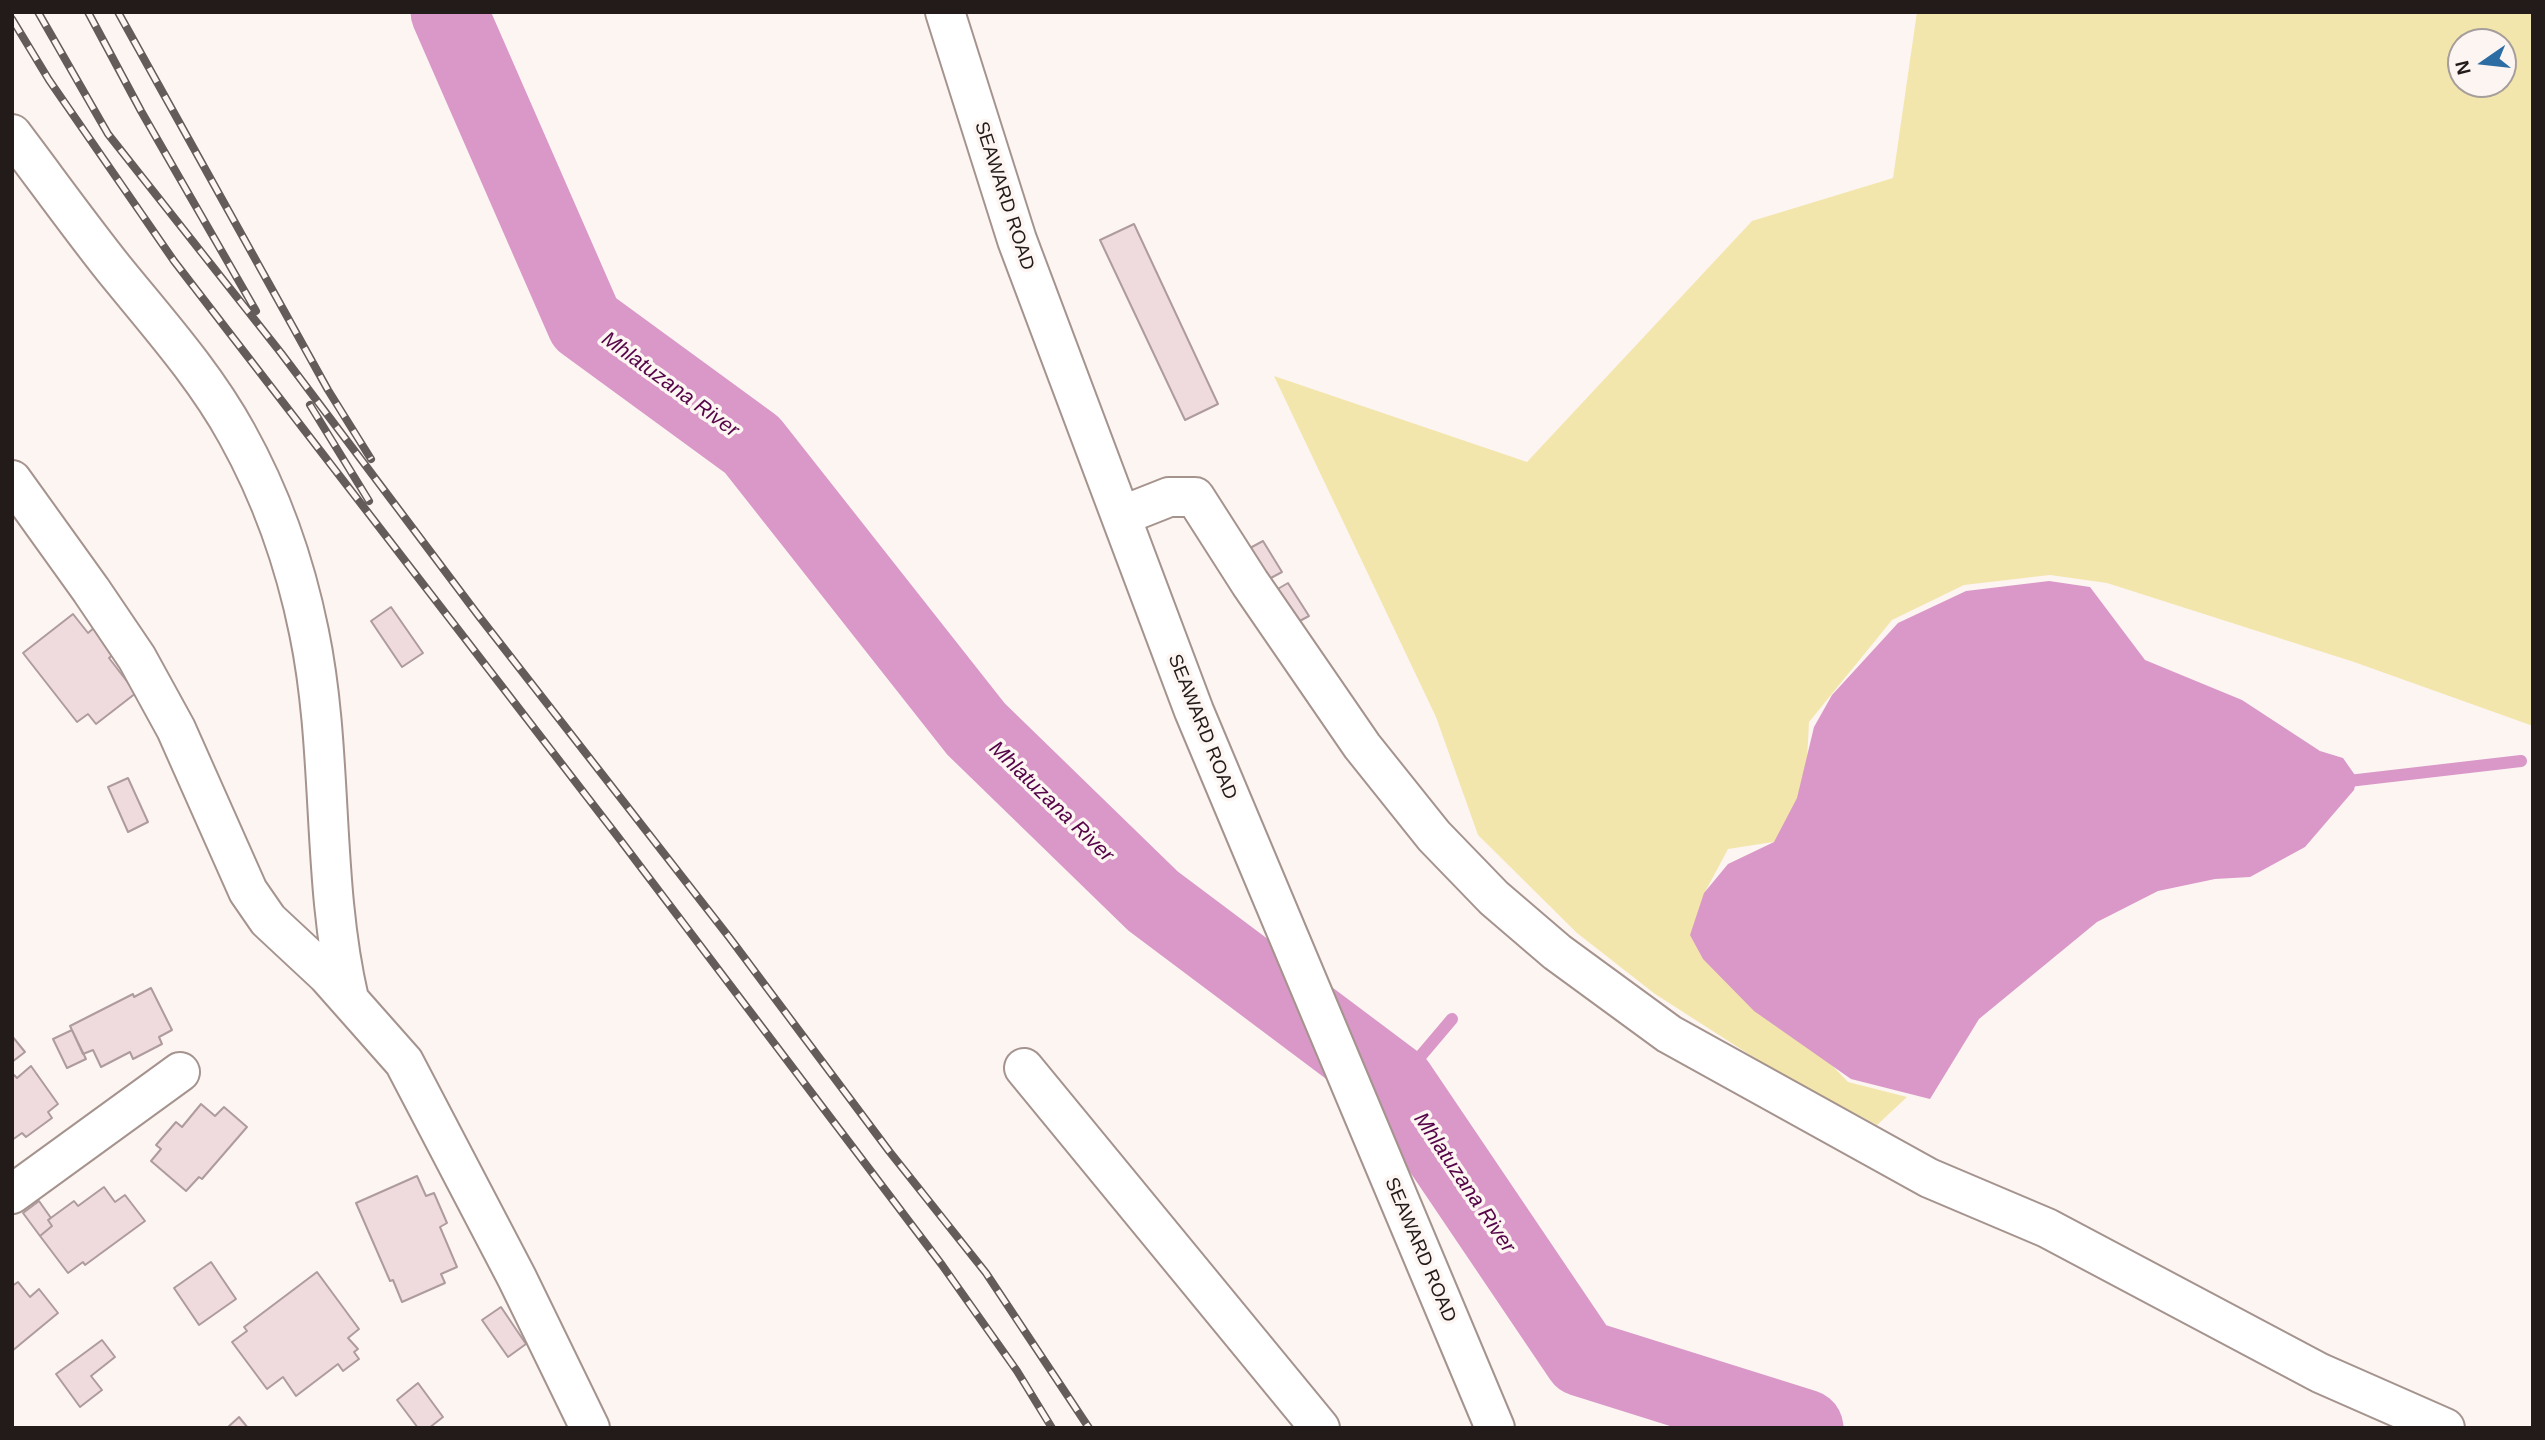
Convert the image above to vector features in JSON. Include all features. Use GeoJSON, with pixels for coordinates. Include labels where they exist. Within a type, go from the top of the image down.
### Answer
{"type":"FeatureCollection","features":[{"type":"Feature","properties":{"kind":"street","name":"SEAWARD ROAD"},"geometry":{"type":"LineString","coordinates":[[945,12],[1017,240],[1194,711],[1495,1428]]}},
{"type":"Feature","properties":{"kind":"street"},"geometry":{"type":"LineString","coordinates":[[12,134],[93,242],[190,363],[236,433],[270,499],[288,552],[309,632],[326,771],[339,957],[349,999]]}},
{"type":"Feature","properties":{"kind":"street"},"geometry":{"type":"LineString","coordinates":[[12,480],[137,658],[176,729],[248,891],[268,920],[327,975],[404,1062],[517,1278],[590,1428]]}},
{"type":"Feature","properties":{"kind":"street"},"geometry":{"type":"LineString","coordinates":[[1121,516],[1170,496],[1195,496],[1250,583],[1362,746],[1434,836],[1494,898],[1556,952],[1669,1034],[1929,1178],[2047,1228],[2320,1373],[2445,1428]]}},
{"type":"Feature","properties":{"kind":"street"},"geometry":{"type":"LineString","coordinates":[[1024,1068],[1320,1428]]}},
{"type":"Feature","properties":{"kind":"street"},"geometry":{"type":"LineString","coordinates":[[12,1194],[180,1072]]}},
{"type":"Feature","properties":{"kind":"shaded area"},"geometry":{"type":"Polygon","coordinates":[[[1917,12],[2533,12],[2533,726],[2354,662],[2107,583],[2050,575],[1964,585],[1892,620],[1809,722],[1805,800],[1780,841],[1728,849],[1705,892],[1710,939],[1848,1082],[1907,1097],[1877,1125],[1775,1071],[1655,994],[1577,933],[1478,835],[1436,717],[1274,376],[1527,462],[1752,221],[1893,178],[1917,12]]]}},
{"type":"Feature","properties":{"kind":"shaded area"},"geometry":{"type":"Polygon","coordinates":[[[2049,581],[2090,587],[2145,660],[2242,700],[2320,751],[2343,758],[2357,778],[2354,790],[2305,847],[2250,877],[2215,879],[2158,891],[2097,922],[1979,1019],[1930,1099],[1851,1079],[1754,1011],[1703,959],[1690,935],[1704,893],[1728,864],[1774,842],[1797,798],[1814,727],[1832,695],[1898,623],[1966,591],[2049,581]]]}},
{"type":"Feature","properties":{"kind":"building"},"geometry":{"type":"Polygon","coordinates":[[[1134,224],[1218,404],[1185,420],[1100,240],[1134,224]]]}},
{"type":"Feature","properties":{"kind":"building"},"geometry":{"type":"Polygon","coordinates":[[[1263,541],[1282,572],[1269,579],[1250,548],[1263,541]]]}},
{"type":"Feature","properties":{"kind":"building"},"geometry":{"type":"Polygon","coordinates":[[[1288,583],[1309,616],[1296,623],[1276,590],[1288,583]]]}},
{"type":"Feature","properties":{"kind":"building"},"geometry":{"type":"Polygon","coordinates":[[[391,607],[423,653],[402,667],[371,621],[391,607]]]}},
{"type":"Feature","properties":{"kind":"building"},"geometry":{"type":"Polygon","coordinates":[[[73,614],[88,633],[95,627],[115,653],[109,658],[136,693],[96,724],[88,714],[77,722],[23,653],[73,614]]]}},
{"type":"Feature","properties":{"kind":"building"},"geometry":{"type":"Polygon","coordinates":[[[128,778],[148,822],[128,832],[108,787],[128,778]]]}},
{"type":"Feature","properties":{"kind":"building"},"geometry":{"type":"Polygon","coordinates":[[[151,988],[172,1030],[159,1037],[162,1044],[133,1059],[130,1052],[101,1067],[93,1050],[83,1054],[70,1026],[133,994],[134,997],[151,988]]]}},
{"type":"Feature","properties":{"kind":"building"},"geometry":{"type":"Polygon","coordinates":[[[72,1030],[86,1059],[67,1068],[53,1039],[72,1030]]]}},
{"type":"Feature","properties":{"kind":"building"},"geometry":{"type":"Polygon","coordinates":[[[12,1036],[25,1052],[12,1062],[12,1036]]]}},
{"type":"Feature","properties":{"kind":"building"},"geometry":{"type":"Polygon","coordinates":[[[31,1066],[58,1104],[48,1112],[52,1118],[26,1137],[22,1133],[12,1140],[12,1076],[17,1078],[31,1066]]]}},
{"type":"Feature","properties":{"kind":"building"},"geometry":{"type":"Polygon","coordinates":[[[201,1104],[215,1116],[224,1107],[247,1127],[202,1179],[199,1177],[186,1191],[151,1161],[161,1149],[156,1145],[176,1122],[182,1127],[201,1104]]]}},
{"type":"Feature","properties":{"kind":"building"},"geometry":{"type":"Polygon","coordinates":[[[417,1176],[426,1196],[434,1193],[447,1223],[440,1227],[457,1267],[441,1274],[445,1283],[402,1302],[356,1203],[417,1176]]]}},
{"type":"Feature","properties":{"kind":"building"},"geometry":{"type":"Polygon","coordinates":[[[104,1187],[115,1202],[125,1195],[145,1221],[85,1265],[83,1262],[68,1273],[40,1236],[52,1226],[48,1220],[74,1201],[78,1206],[104,1187]]]}},
{"type":"Feature","properties":{"kind":"building"},"geometry":{"type":"Polygon","coordinates":[[[39,1201],[51,1218],[48,1220],[52,1226],[40,1236],[23,1213],[39,1201]]]}},
{"type":"Feature","properties":{"kind":"building"},"geometry":{"type":"Polygon","coordinates":[[[211,1262],[236,1299],[199,1325],[174,1288],[211,1262]]]}},
{"type":"Feature","properties":{"kind":"building"},"geometry":{"type":"Polygon","coordinates":[[[317,1272],[359,1329],[348,1338],[358,1349],[354,1352],[359,1359],[343,1371],[338,1364],[296,1396],[283,1377],[267,1389],[232,1342],[247,1331],[244,1327],[317,1272]]]}},
{"type":"Feature","properties":{"kind":"building"},"geometry":{"type":"Polygon","coordinates":[[[18,1282],[30,1297],[39,1289],[58,1313],[12,1351],[12,1286],[18,1282]]]}},
{"type":"Feature","properties":{"kind":"building"},"geometry":{"type":"Polygon","coordinates":[[[501,1307],[526,1344],[508,1357],[482,1320],[501,1307]]]}},
{"type":"Feature","properties":{"kind":"building"},"geometry":{"type":"Polygon","coordinates":[[[102,1340],[115,1357],[91,1376],[102,1390],[80,1407],[56,1374],[102,1340]]]}},
{"type":"Feature","properties":{"kind":"building"},"geometry":{"type":"Polygon","coordinates":[[[418,1383],[443,1417],[429,1428],[418,1428],[397,1400],[418,1383]]]}},
{"type":"Feature","properties":{"kind":"building"},"geometry":{"type":"Polygon","coordinates":[[[239,1417],[248,1428],[227,1428],[239,1417]]]}},
{"type":"Feature","properties":{"kind":"waterway","name":"Mhlatuzana River"},"geometry":{"type":"LineString","coordinates":[[449,12],[585,323],[752,445],[976,729],[1153,901],[1397,1084],[1582,1358],[1805,1428]]}},
{"type":"Feature","properties":{"kind":"waterway"},"geometry":{"type":"LineString","coordinates":[[2340,782],[2521,761]]}},
{"type":"Feature","properties":{"kind":"waterway"},"geometry":{"type":"LineString","coordinates":[[1397,1084],[1452,1019]]}},
{"type":"Feature","properties":{"kind":"railway"},"geometry":{"type":"LineString","coordinates":[[38,12],[108,134],[281,353],[478,615],[729,937],[889,1151],[986,1273],[1089,1428]]}},
{"type":"Feature","properties":{"kind":"railway"},"geometry":{"type":"LineString","coordinates":[[88,12],[141,111],[256,311]]}},
{"type":"Feature","properties":{"kind":"railway"},"geometry":{"type":"LineString","coordinates":[[118,12],[328,390],[371,459]]}},
{"type":"Feature","properties":{"kind":"railway"},"geometry":{"type":"LineString","coordinates":[[12,19],[49,80],[174,261],[618,837],[942,1265],[1017,1371],[1052,1428]]}},
{"type":"Feature","properties":{"kind":"railway"},"geometry":{"type":"LineString","coordinates":[[310,405],[369,501]]}}]}
